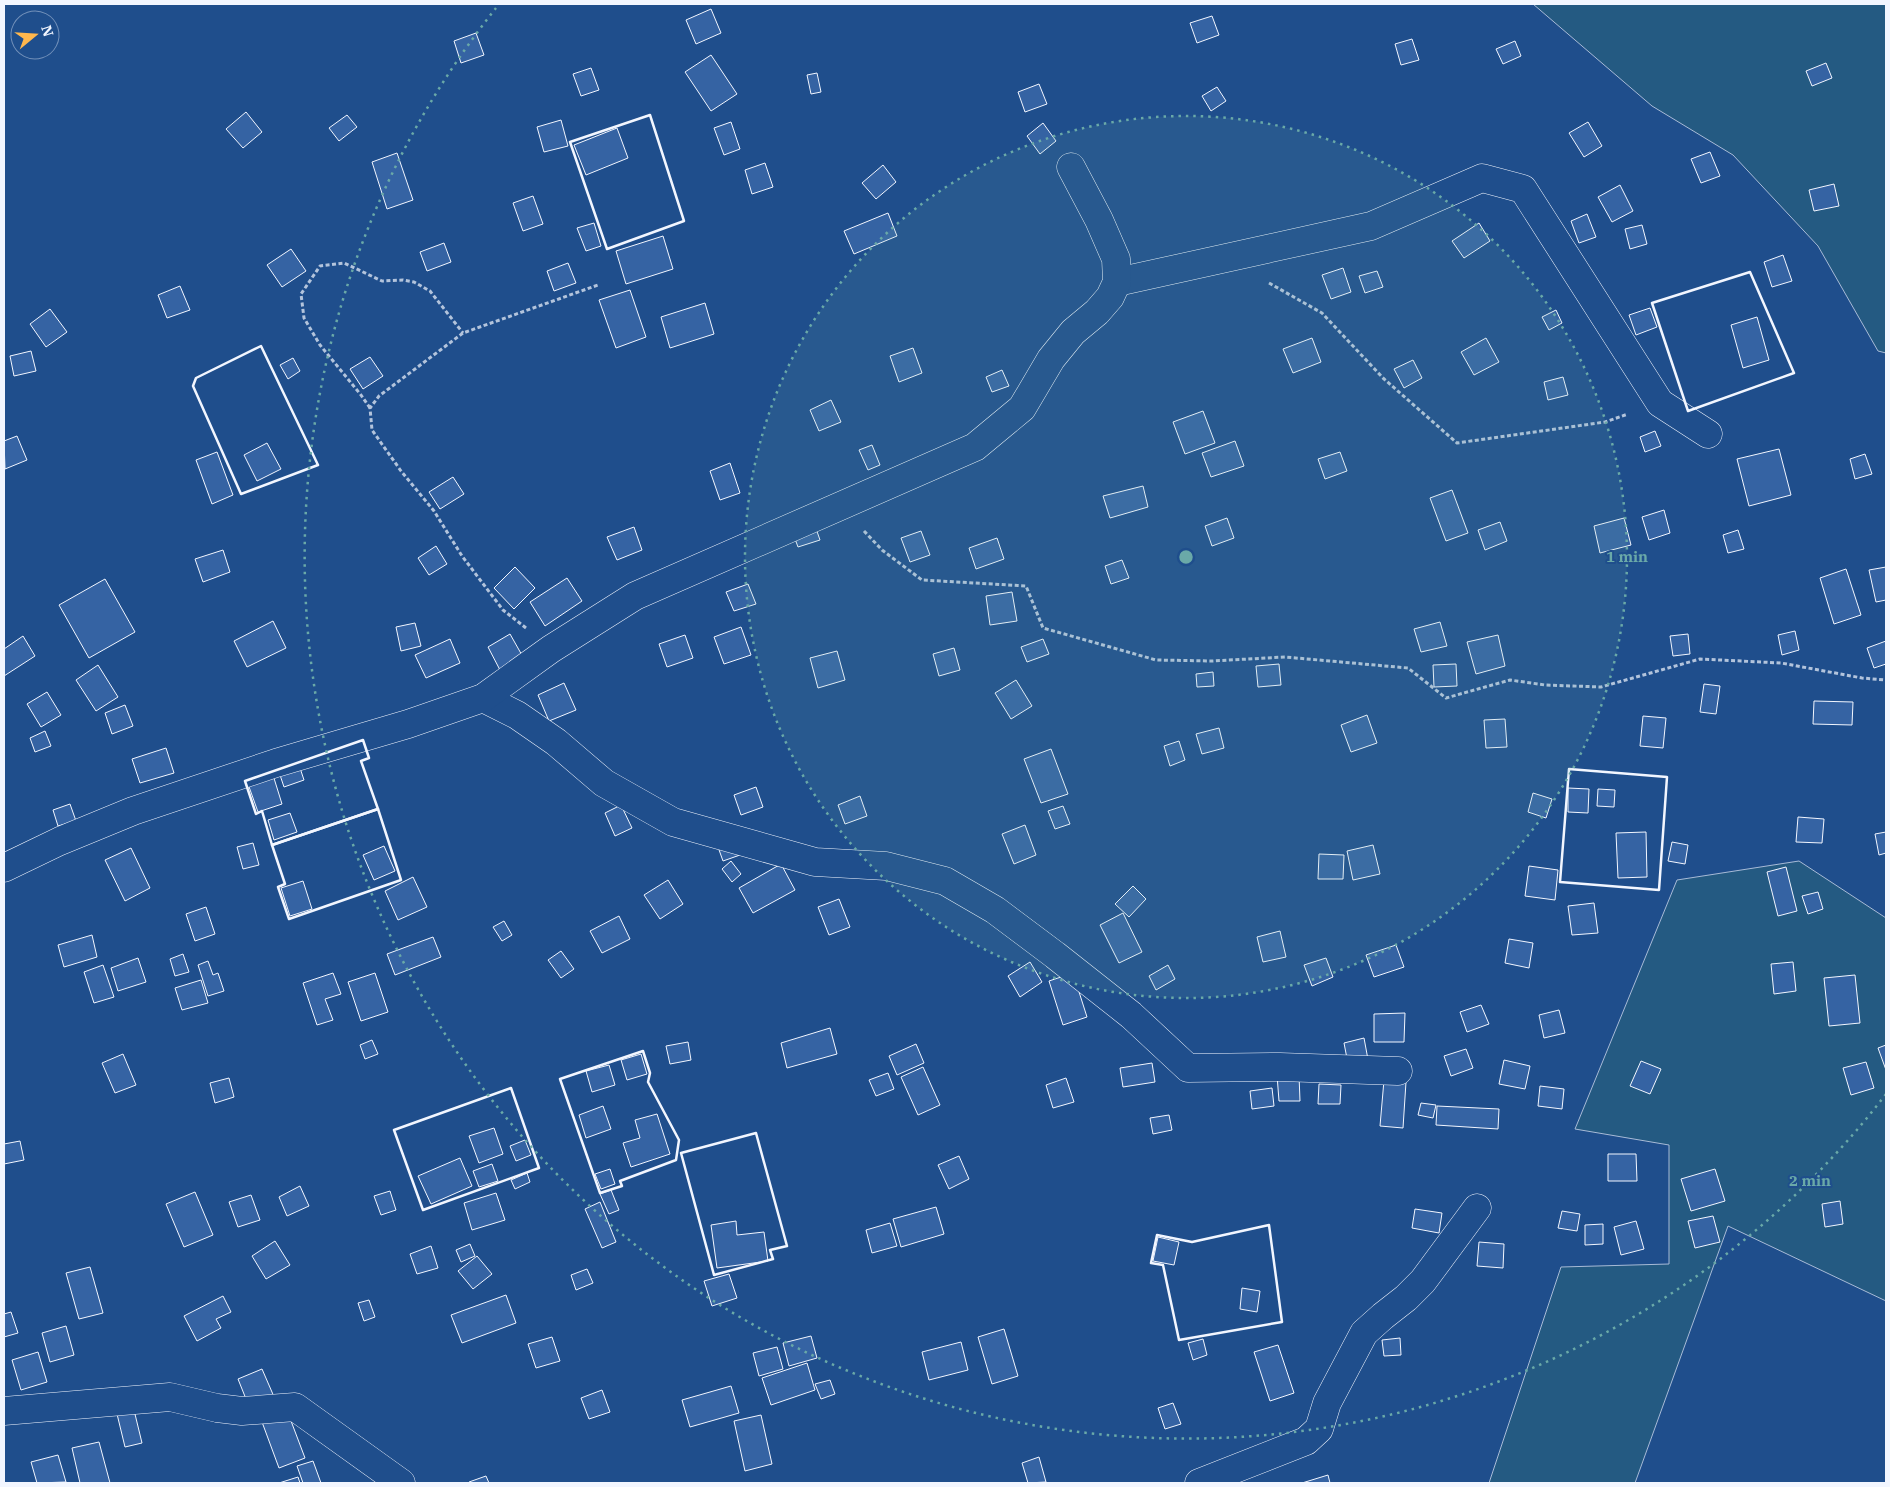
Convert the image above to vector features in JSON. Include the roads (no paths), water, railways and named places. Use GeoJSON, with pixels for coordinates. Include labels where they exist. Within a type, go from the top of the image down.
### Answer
{"type":"FeatureCollection","features":[{"type":"Feature","properties":{"kind":"street"},"geometry":{"type":"LineString","coordinates":[[4,868],[60,841],[133,810],[276,763],[408,724],[484,698],[551,649],[635,596],[976,447],[1022,408],[1052,359],[1073,332],[1097,312],[1110,297],[1117,282],[1116,259],[1071,167]]}},
{"type":"Feature","properties":{"kind":"street"},"geometry":{"type":"LineString","coordinates":[[1117,282],[1371,226],[1482,178],[1524,190],[1660,403],[1708,434]]}},
{"type":"Feature","properties":{"kind":"street"},"geometry":{"type":"LineString","coordinates":[[484,698],[516,715],[556,742],[604,783],[673,822],[815,862],[886,866],[945,881],[995,910],[1055,955],[1131,1015],[1188,1068],[1280,1067],[1398,1071]]}},
{"type":"Feature","properties":{"kind":"street"},"geometry":{"type":"LineString","coordinates":[[1199,1483],[1306,1441],[1313,1436],[1319,1429],[1327,1403],[1364,1333],[1406,1298],[1423,1281],[1477,1208]]}},
{"type":"Feature","properties":{"kind":"street"},"geometry":{"type":"LineString","coordinates":[[4,1411],[170,1397],[217,1408],[242,1411],[295,1407],[401,1483]]}}]}
